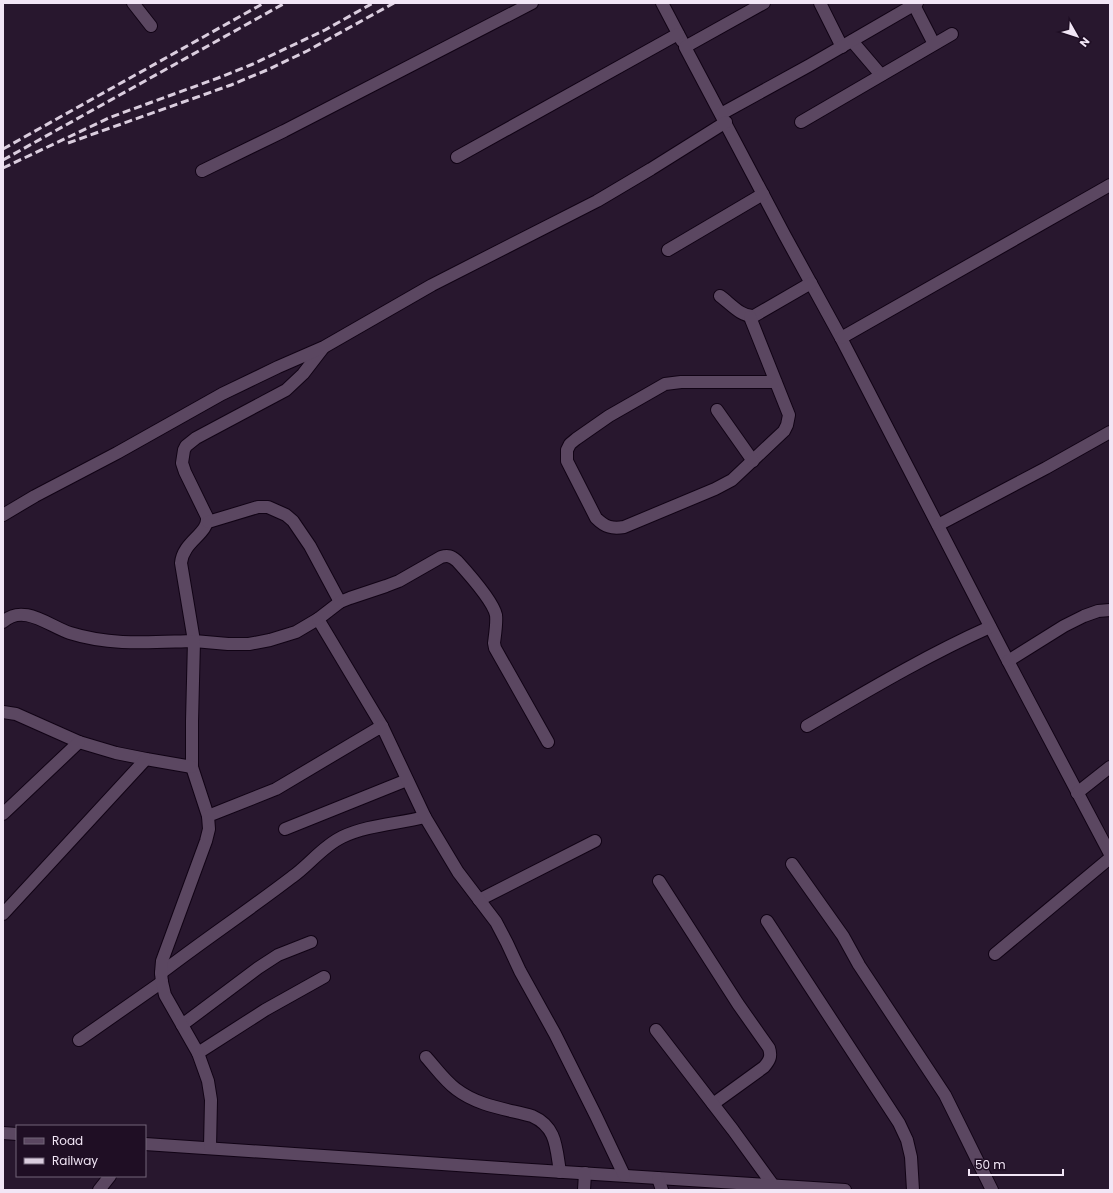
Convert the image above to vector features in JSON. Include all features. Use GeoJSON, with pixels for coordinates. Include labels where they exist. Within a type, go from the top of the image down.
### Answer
{"type":"FeatureCollection","features":[{"type":"Feature","properties":{"kind":"street"},"geometry":{"type":"LineString","coordinates":[[133,3],[151,26]]}},
{"type":"Feature","properties":{"kind":"street"},"geometry":{"type":"LineString","coordinates":[[202,171],[284,131],[532,3]]}},
{"type":"Feature","properties":{"kind":"street"},"geometry":{"type":"LineString","coordinates":[[662,3],[841,338],[1077,793],[1108,846]]}},
{"type":"Feature","properties":{"kind":"street"},"geometry":{"type":"LineString","coordinates":[[685,47],[764,3]]}},
{"type":"Feature","properties":{"kind":"street"},"geometry":{"type":"LineString","coordinates":[[820,3],[842,47]]}},
{"type":"Feature","properties":{"kind":"street"},"geometry":{"type":"LineString","coordinates":[[3,515],[222,394],[324,347],[432,285],[598,201],[651,169],[723,118],[916,4],[934,44]]}},
{"type":"Feature","properties":{"kind":"street"},"geometry":{"type":"LineString","coordinates":[[457,157],[678,34]]}},
{"type":"Feature","properties":{"kind":"street"},"geometry":{"type":"LineString","coordinates":[[801,122],[952,34]]}},
{"type":"Feature","properties":{"kind":"street"},"geometry":{"type":"LineString","coordinates":[[852,41],[881,75]]}},
{"type":"Feature","properties":{"kind":"street"},"geometry":{"type":"LineString","coordinates":[[841,338],[1110,185]]}},
{"type":"Feature","properties":{"kind":"street"},"geometry":{"type":"LineString","coordinates":[[668,250],[763,194]]}},
{"type":"Feature","properties":{"kind":"street"},"geometry":{"type":"LineString","coordinates":[[720,296],[740,312],[754,316],[811,283]]}},
{"type":"Feature","properties":{"kind":"street"},"geometry":{"type":"LineString","coordinates":[[750,316],[776,382],[789,415],[784,431],[732,480],[715,489],[624,527],[615,529],[608,527],[596,518],[567,461],[567,450],[570,444],[576,439],[609,416],[665,384],[681,382],[776,382]]}},
{"type":"Feature","properties":{"kind":"street"},"geometry":{"type":"LineString","coordinates":[[208,522],[182,463],[186,446],[196,438],[286,390],[303,374],[324,347]]}},
{"type":"Feature","properties":{"kind":"street"},"geometry":{"type":"LineString","coordinates":[[717,410],[753,461]]}},
{"type":"Feature","properties":{"kind":"street"},"geometry":{"type":"LineString","coordinates":[[938,526],[1110,432]]}},
{"type":"Feature","properties":{"kind":"street"},"geometry":{"type":"LineString","coordinates":[[210,1147],[211,1100],[208,1081],[198,1052],[165,995],[161,977],[162,961],[209,829],[208,816],[192,767],[194,641],[181,563],[182,558],[187,547],[203,530],[208,522],[258,506],[268,507],[286,515],[294,521],[310,546],[340,602]]}},
{"type":"Feature","properties":{"kind":"street"},"geometry":{"type":"LineString","coordinates":[[3,622],[14,614],[33,616],[63,631],[84,637],[117,642],[194,641],[249,644],[270,640],[296,632],[318,619],[340,602],[399,581],[441,556],[446,555],[457,560],[493,607],[496,616],[494,648],[548,742]]}},
{"type":"Feature","properties":{"kind":"street"},"geometry":{"type":"LineString","coordinates":[[1008,661],[1064,626],[1098,611],[1110,610]]}},
{"type":"Feature","properties":{"kind":"street"},"geometry":{"type":"LineString","coordinates":[[318,619],[382,726],[424,817],[458,872],[496,922],[520,971],[555,1034],[624,1175]]}},
{"type":"Feature","properties":{"kind":"street"},"geometry":{"type":"LineString","coordinates":[[807,726],[900,672],[963,639],[990,627]]}},
{"type":"Feature","properties":{"kind":"street"},"geometry":{"type":"LineString","coordinates":[[3,712],[16,714],[79,742],[116,753],[192,767]]}},
{"type":"Feature","properties":{"kind":"street"},"geometry":{"type":"LineString","coordinates":[[208,816],[276,789],[382,726]]}},
{"type":"Feature","properties":{"kind":"street"},"geometry":{"type":"LineString","coordinates":[[3,814],[79,742]]}},
{"type":"Feature","properties":{"kind":"street"},"geometry":{"type":"LineString","coordinates":[[3,914],[146,759]]}},
{"type":"Feature","properties":{"kind":"street"},"geometry":{"type":"LineString","coordinates":[[1077,793],[1110,767]]}},
{"type":"Feature","properties":{"kind":"street"},"geometry":{"type":"LineString","coordinates":[[285,829],[407,780]]}},
{"type":"Feature","properties":{"kind":"street"},"geometry":{"type":"LineString","coordinates":[[79,1040],[291,878],[330,844],[356,831],[406,822],[424,817]]}},
{"type":"Feature","properties":{"kind":"street"},"geometry":{"type":"LineString","coordinates":[[479,900],[595,841]]}},
{"type":"Feature","properties":{"kind":"street"},"geometry":{"type":"LineString","coordinates":[[995,954],[1110,858]]}},
{"type":"Feature","properties":{"kind":"street"},"geometry":{"type":"LineString","coordinates":[[792,864],[843,936],[859,965],[945,1095],[992,1190]]}},
{"type":"Feature","properties":{"kind":"street"},"geometry":{"type":"LineString","coordinates":[[659,881],[771,1053],[768,1063],[764,1067],[713,1104]]}},
{"type":"Feature","properties":{"kind":"street"},"geometry":{"type":"LineString","coordinates":[[766,921],[899,1123],[907,1140],[911,1156],[913,1190]]}},
{"type":"Feature","properties":{"kind":"street"},"geometry":{"type":"LineString","coordinates":[[182,1025],[258,968],[278,956],[310,942]]}},
{"type":"Feature","properties":{"kind":"street"},"geometry":{"type":"LineString","coordinates":[[198,1052],[265,1010],[324,977]]}},
{"type":"Feature","properties":{"kind":"street"},"geometry":{"type":"LineString","coordinates":[[656,1030],[773,1185]]}},
{"type":"Feature","properties":{"kind":"street"},"geometry":{"type":"LineString","coordinates":[[426,1057],[455,1089],[466,1096],[486,1105],[532,1116],[544,1124],[550,1130],[555,1139],[560,1172]]}},
{"type":"Feature","properties":{"kind":"street"},"geometry":{"type":"LineString","coordinates":[[3,1133],[16,1134]]}},
{"type":"Feature","properties":{"kind":"street"},"geometry":{"type":"LineString","coordinates":[[146,1144],[210,1147],[560,1172],[624,1175],[660,1184],[773,1185],[845,1190]]}},
{"type":"Feature","properties":{"kind":"street"},"geometry":{"type":"LineString","coordinates":[[146,1152],[159,1145]]}},
{"type":"Feature","properties":{"kind":"street"},"geometry":{"type":"LineString","coordinates":[[584,1190],[585,1173]]}},
{"type":"Feature","properties":{"kind":"street"},"geometry":{"type":"LineString","coordinates":[[99,1190],[109,1177]]}},
{"type":"Feature","properties":{"kind":"railway"},"geometry":{"type":"LineString","coordinates":[[3,149],[264,3]]}},
{"type":"Feature","properties":{"kind":"railway"},"geometry":{"type":"LineString","coordinates":[[3,160],[285,3]]}},
{"type":"Feature","properties":{"kind":"railway"},"geometry":{"type":"LineString","coordinates":[[3,168],[111,117],[253,64],[325,30],[373,3]]}},
{"type":"Feature","properties":{"kind":"railway"},"geometry":{"type":"LineString","coordinates":[[68,143],[231,85],[267,70],[307,51],[394,3]]}}]}
